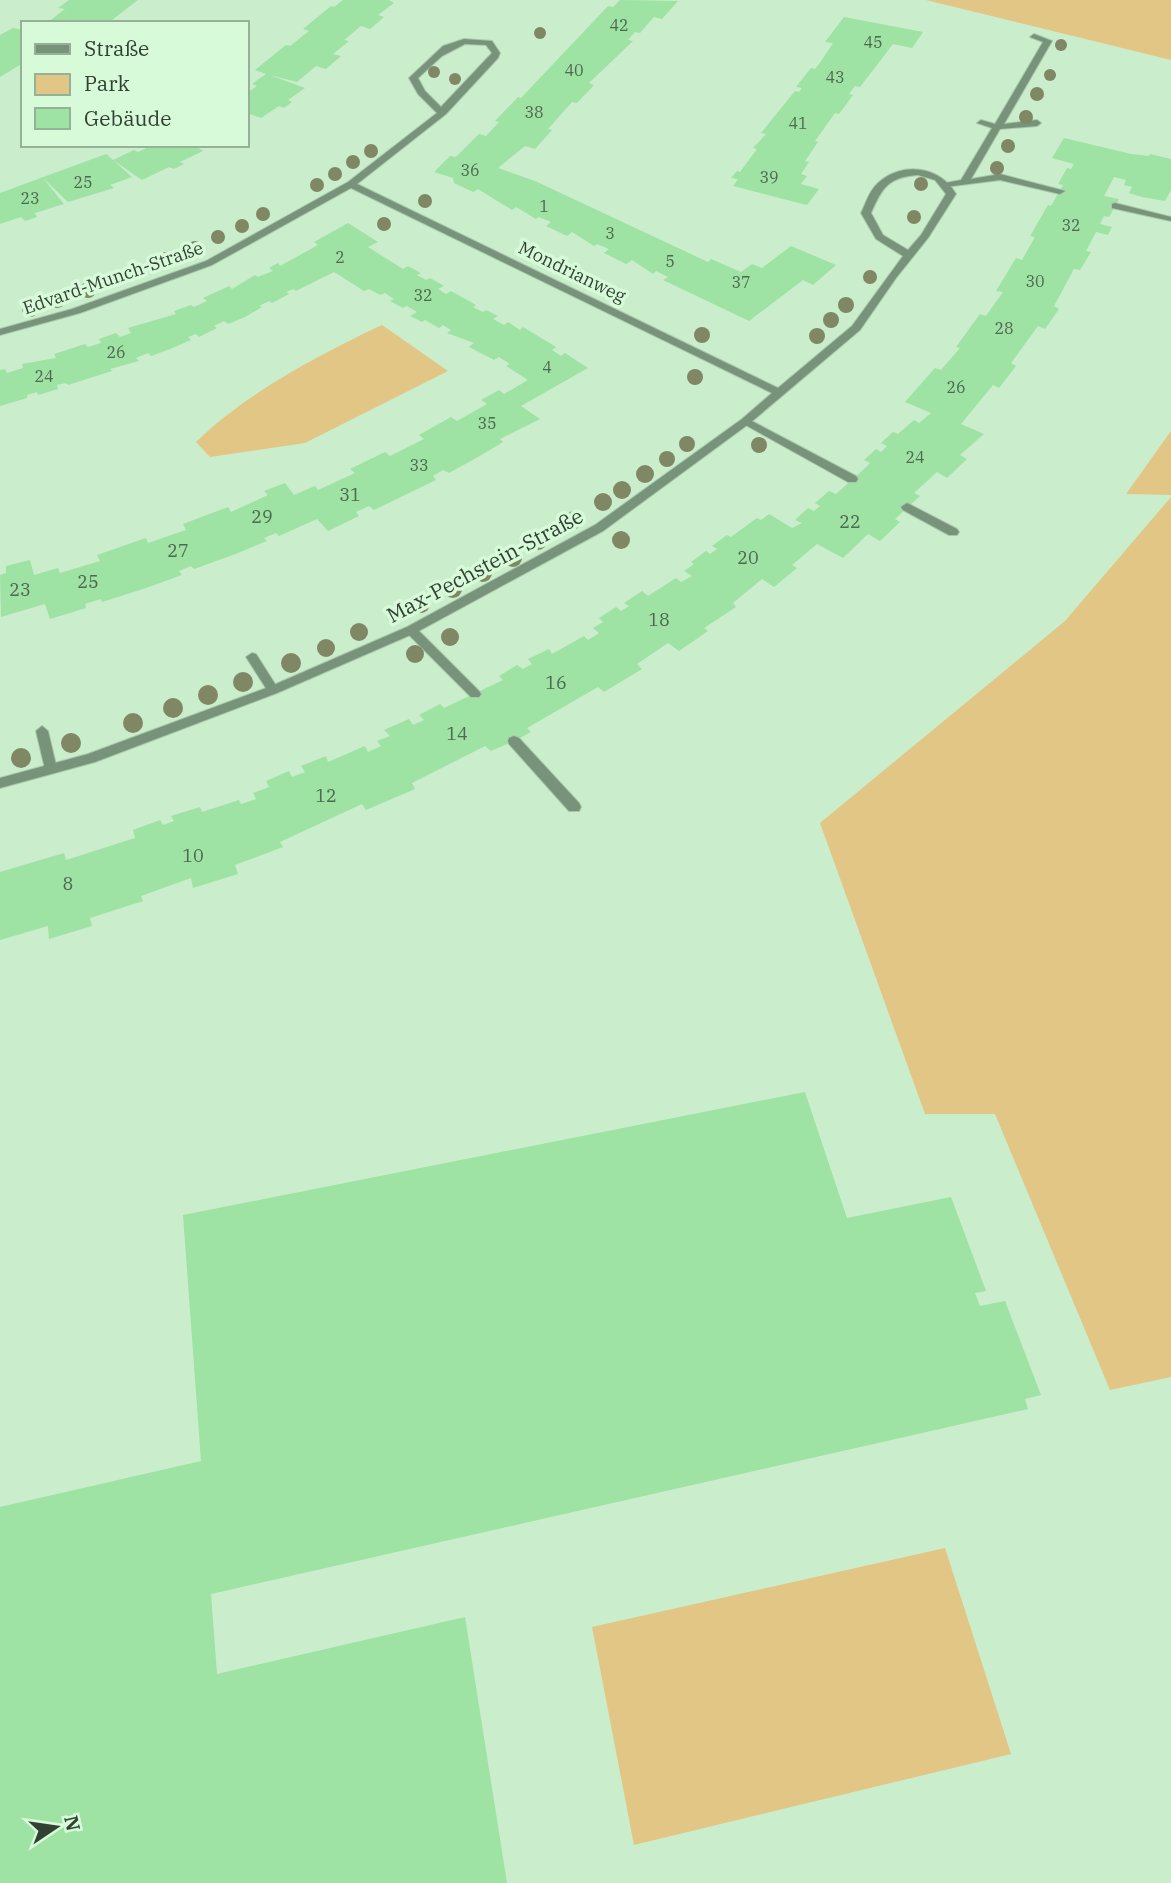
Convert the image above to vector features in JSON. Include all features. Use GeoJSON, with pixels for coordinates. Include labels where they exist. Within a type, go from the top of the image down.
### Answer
{"type":"FeatureCollection","features":[{"type":"Feature","properties":{"kind":"street"},"geometry":{"type":"LineString","coordinates":[[964,183],[1048,41],[1034,37]]}},
{"type":"Feature","properties":{"kind":"street","name":"Edvard-Munch-Straße"},"geometry":{"type":"LineString","coordinates":[[0,332],[76,311],[209,263],[351,184],[443,112],[494,58],[496,53],[489,43],[470,39],[447,45],[413,78],[421,92],[441,112]]}},
{"type":"Feature","properties":{"kind":"street"},"geometry":{"type":"LineString","coordinates":[[981,123],[997,127],[1037,123]]}},
{"type":"Feature","properties":{"kind":"street"},"geometry":{"type":"LineString","coordinates":[[909,255],[879,237],[866,213],[878,188],[897,173],[916,171],[936,177],[948,185],[1000,177],[1060,191]]}},
{"type":"Feature","properties":{"kind":"street","name":"Mondrianweg"},"geometry":{"type":"LineString","coordinates":[[351,184],[778,392]]}},
{"type":"Feature","properties":{"kind":"street","name":"Max-Pechstein-Straße"},"geometry":{"type":"LineString","coordinates":[[0,783],[90,758],[273,690],[411,630],[599,528],[746,421],[856,328],[925,236],[951,194],[948,185]]}},
{"type":"Feature","properties":{"kind":"street"},"geometry":{"type":"LineString","coordinates":[[1115,206],[1168,219]]}},
{"type":"Feature","properties":{"kind":"street"},"geometry":{"type":"LineString","coordinates":[[746,421],[852,479]]}},
{"type":"Feature","properties":{"kind":"street"},"geometry":{"type":"LineString","coordinates":[[907,507],[953,532]]}},
{"type":"Feature","properties":{"kind":"street"},"geometry":{"type":"LineString","coordinates":[[411,630],[475,694]]}},
{"type":"Feature","properties":{"kind":"street"},"geometry":{"type":"LineString","coordinates":[[252,657],[273,690]]}},
{"type":"Feature","properties":{"kind":"street"},"geometry":{"type":"LineString","coordinates":[[42,731],[51,769]]}},
{"type":"Feature","properties":{"kind":"street"},"geometry":{"type":"LineString","coordinates":[[514,741],[574,807]]}},
{"type":"Feature","properties":{"kind":"green space"},"geometry":{"type":"Polygon","coordinates":[[[926,0],[1171,0],[1171,60],[926,0]]]}},
{"type":"Feature","properties":{"kind":"green space"},"geometry":{"type":"Polygon","coordinates":[[[382,325],[448,371],[305,443],[210,457],[196,442],[237,408],[284,376],[382,325]]]}},
{"type":"Feature","properties":{"kind":"green space"},"geometry":{"type":"Polygon","coordinates":[[[1171,431],[1171,495],[1126,494],[1171,431]]]}},
{"type":"Feature","properties":{"kind":"green space"},"geometry":{"type":"Polygon","coordinates":[[[1171,497],[1171,1377],[1110,1390],[995,1114],[925,1114],[820,823],[1065,621],[1171,497]]]}},
{"type":"Feature","properties":{"kind":"green space"},"geometry":{"type":"Polygon","coordinates":[[[945,1548],[1011,1754],[634,1845],[592,1627],[945,1548]]]}},
{"type":"Feature","properties":{"kind":"building"},"geometry":{"type":"Polygon","coordinates":[[[69,0],[138,0],[111,21],[50,21],[65,9],[58,8],[69,0]]]}},
{"type":"Feature","properties":{"kind":"building"},"geometry":{"type":"Polygon","coordinates":[[[343,0],[389,0],[394,3],[378,15],[384,17],[370,29],[361,26],[344,40],[349,41],[333,54],[341,56],[326,69],[316,66],[297,82],[270,75],[305,88],[288,100],[292,102],[284,108],[279,106],[261,118],[248,113],[248,92],[257,86],[252,84],[266,74],[255,70],[286,45],[290,46],[309,31],[303,29],[331,6],[334,7],[343,0]]]}},
{"type":"Feature","properties":{"kind":"building"},"geometry":{"type":"Polygon","coordinates":[[[620,0],[678,1],[662,19],[654,17],[640,33],[635,32],[628,40],[633,41],[589,83],[594,85],[577,103],[572,102],[548,129],[552,130],[535,149],[525,146],[498,168],[535,181],[708,262],[711,259],[741,272],[752,264],[762,268],[791,246],[836,265],[813,285],[803,280],[749,321],[663,280],[668,277],[656,271],[653,274],[632,260],[626,264],[604,253],[609,249],[597,244],[594,246],[572,232],[567,236],[546,226],[551,222],[539,217],[536,219],[516,207],[512,210],[478,189],[473,192],[454,183],[453,178],[434,172],[450,156],[456,157],[479,134],[486,136],[499,122],[495,121],[518,97],[521,98],[608,6],[613,7],[620,0]]]}},
{"type":"Feature","properties":{"kind":"building"},"geometry":{"type":"Polygon","coordinates":[[[844,17],[923,32],[912,48],[893,44],[860,87],[855,86],[849,94],[853,95],[839,114],[835,113],[815,141],[818,142],[805,161],[809,162],[801,174],[807,176],[801,184],[819,189],[807,205],[733,186],[738,179],[731,178],[737,171],[740,172],[757,149],[753,148],[766,134],[761,133],[795,91],[799,92],[802,88],[796,87],[811,68],[815,69],[819,64],[833,43],[825,42],[844,17]]]}},
{"type":"Feature","properties":{"kind":"building"},"geometry":{"type":"Polygon","coordinates":[[[13,28],[21,30],[21,64],[0,77],[0,35],[13,28]]]}},
{"type":"Feature","properties":{"kind":"building"},"geometry":{"type":"Polygon","coordinates":[[[1064,138],[1131,154],[1150,154],[1171,159],[1171,190],[1165,201],[1142,197],[1129,193],[1132,187],[1124,185],[1126,180],[1114,177],[1104,196],[1119,199],[1109,217],[1104,216],[1100,224],[1112,227],[1108,235],[1096,232],[1086,251],[1091,252],[1080,270],[1074,269],[1054,306],[1059,309],[1045,329],[1038,326],[1011,363],[1016,366],[999,388],[993,385],[961,424],[984,434],[960,455],[967,459],[947,478],[937,472],[914,493],[920,496],[895,519],[900,522],[880,541],[868,534],[843,558],[817,544],[792,565],[797,568],[774,587],[762,579],[733,603],[736,607],[704,628],[708,631],[679,651],[668,643],[637,664],[642,669],[604,692],[598,687],[527,728],[531,732],[491,751],[485,746],[412,783],[415,789],[366,810],[362,804],[280,842],[283,847],[235,865],[238,874],[193,888],[191,878],[141,896],[143,901],[90,918],[92,926],[49,939],[48,926],[0,940],[0,872],[64,853],[66,860],[135,838],[133,830],[160,820],[163,825],[174,821],[171,816],[200,807],[202,812],[239,800],[241,804],[256,799],[253,793],[269,787],[266,781],[289,771],[292,777],[305,772],[301,766],[326,756],[328,762],[365,746],[368,752],[381,746],[377,741],[390,736],[384,730],[409,719],[413,725],[424,720],[419,715],[440,704],[444,708],[503,680],[499,676],[517,665],[523,669],[532,664],[528,659],[549,649],[552,654],[584,636],[588,640],[599,633],[593,628],[603,622],[599,618],[616,607],[621,611],[629,606],[624,603],[642,591],[648,596],[676,578],[681,582],[692,576],[684,571],[694,564],[691,562],[706,551],[710,554],[717,549],[712,546],[727,535],[731,537],[757,518],[761,520],[769,514],[792,528],[802,523],[795,520],[808,508],[814,511],[820,506],[815,503],[829,491],[836,494],[863,470],[870,463],[864,460],[876,449],[881,452],[887,446],[881,443],[893,432],[898,434],[914,420],[919,423],[931,413],[905,402],[935,368],[941,370],[960,348],[956,347],[980,314],[986,316],[1003,292],[996,291],[1016,258],[1022,260],[1035,237],[1030,236],[1063,185],[1058,184],[1067,168],[1071,169],[1074,164],[1052,158],[1064,138]]]}},
{"type":"Feature","properties":{"kind":"building"},"geometry":{"type":"Polygon","coordinates":[[[149,147],[197,147],[203,151],[180,162],[184,164],[174,169],[169,167],[142,180],[113,160],[134,150],[138,152],[149,147]]]}},
{"type":"Feature","properties":{"kind":"building"},"geometry":{"type":"Polygon","coordinates":[[[106,154],[132,177],[110,185],[114,188],[68,202],[43,178],[64,204],[35,213],[37,217],[25,221],[21,217],[0,224],[0,193],[106,154]]]}},
{"type":"Feature","properties":{"kind":"building"},"geometry":{"type":"Polygon","coordinates":[[[348,223],[378,242],[368,247],[403,269],[408,266],[421,273],[417,275],[426,280],[430,278],[444,286],[438,289],[446,294],[451,291],[476,305],[473,307],[498,316],[493,319],[504,325],[508,322],[520,330],[523,327],[556,347],[552,350],[561,356],[565,353],[588,368],[521,406],[540,419],[500,439],[503,442],[449,473],[443,470],[433,476],[436,480],[374,510],[369,506],[356,512],[359,516],[328,531],[317,519],[279,536],[276,533],[264,538],[267,541],[233,555],[194,569],[191,566],[179,571],[182,575],[102,602],[101,599],[85,604],[86,608],[50,619],[45,604],[1,617],[0,575],[6,573],[6,566],[30,560],[34,575],[58,568],[60,573],[100,561],[97,555],[146,538],[148,543],[186,530],[183,524],[228,507],[231,512],[268,495],[264,491],[285,483],[294,495],[315,486],[318,490],[355,473],[350,469],[385,452],[390,456],[424,439],[419,435],[451,417],[457,421],[487,404],[481,400],[499,390],[504,394],[528,380],[506,366],[510,364],[499,357],[494,360],[469,347],[474,343],[447,333],[451,330],[443,325],[439,328],[425,320],[422,322],[410,316],[417,312],[390,301],[394,299],[385,293],[380,295],[369,289],[364,291],[334,272],[296,291],[293,289],[286,292],[289,294],[259,306],[262,307],[245,317],[228,324],[224,321],[214,326],[217,328],[199,337],[196,334],[188,337],[191,340],[170,349],[151,356],[148,353],[136,358],[139,361],[110,369],[112,371],[68,385],[57,385],[58,389],[38,395],[37,392],[0,406],[0,370],[5,369],[7,373],[23,368],[22,364],[56,358],[54,354],[85,344],[88,347],[101,343],[99,339],[116,333],[120,337],[131,333],[128,328],[176,314],[174,311],[191,305],[194,307],[207,301],[203,298],[229,286],[232,289],[255,275],[258,277],[273,271],[269,268],[278,263],[280,266],[318,245],[314,242],[348,223]]]}},
{"type":"Feature","properties":{"kind":"building"},"geometry":{"type":"Polygon","coordinates":[[[805,1092],[847,1218],[951,1197],[986,1291],[975,1293],[980,1306],[1005,1301],[1041,1395],[1025,1399],[1028,1409],[211,1594],[217,1674],[465,1617],[507,1883],[0,1883],[0,1507],[201,1461],[183,1215],[805,1092]]]}}]}
